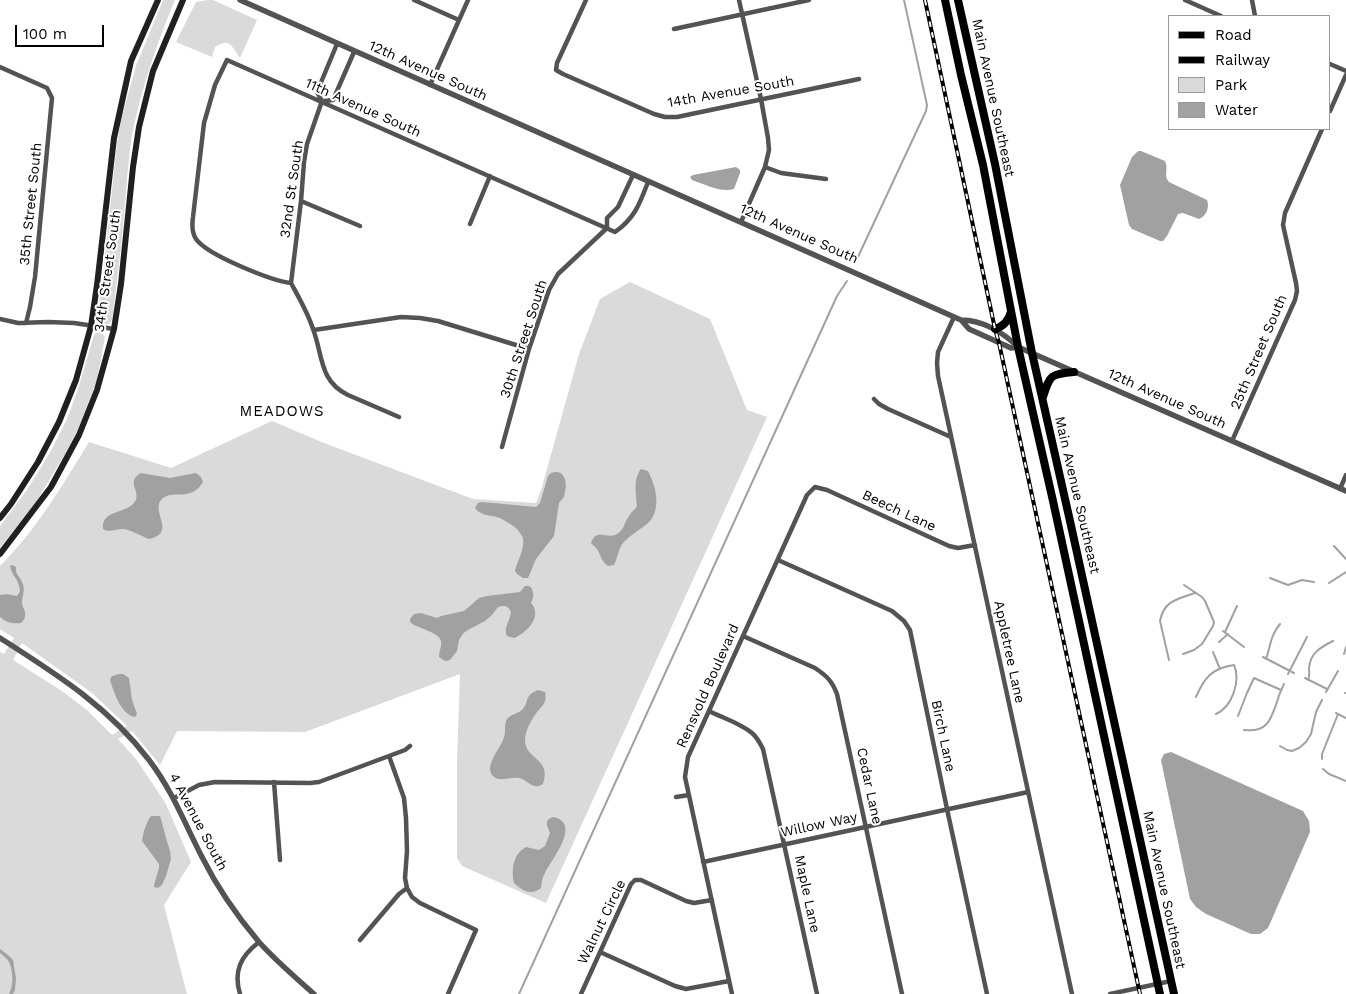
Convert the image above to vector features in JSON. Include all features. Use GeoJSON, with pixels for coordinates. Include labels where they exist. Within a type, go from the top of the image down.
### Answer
{"type":"FeatureCollection","features":[{"type":"Feature","properties":{"kind":"main road","name":"34th Street South"},"geometry":{"type":"LineString","coordinates":[[0,518],[38,462],[59,422],[76,380],[92,326],[114,138],[131,61],[158,0]]}},
{"type":"Feature","properties":{"kind":"main road","name":"34th Street South"},"geometry":{"type":"LineString","coordinates":[[0,554],[51,488],[78,435],[97,390],[114,329],[139,127],[153,71],[183,0]]}},
{"type":"Feature","properties":{"kind":"main road","name":"Main Avenue Southeast"},"geometry":{"type":"LineString","coordinates":[[945,0],[983,165],[1018,347],[1160,994]]}},
{"type":"Feature","properties":{"kind":"main road","name":"Main Avenue Southeast"},"geometry":{"type":"LineString","coordinates":[[958,0],[995,164],[1032,353],[1174,994]]}},
{"type":"Feature","properties":{"kind":"main road"},"geometry":{"type":"LineString","coordinates":[[995,329],[1008,320],[1011,312]]}},
{"type":"Feature","properties":{"kind":"main road"},"geometry":{"type":"LineString","coordinates":[[1042,399],[1048,382],[1054,375],[1074,372]]}},
{"type":"Feature","properties":{"kind":"street","name":"12th Avenue South"},"geometry":{"type":"LineString","coordinates":[[240,0],[250,2],[354,52],[961,320],[969,329],[1011,348],[1018,347],[1343,490]]}},
{"type":"Feature","properties":{"kind":"street"},"geometry":{"type":"LineString","coordinates":[[414,0],[459,20]]}},
{"type":"Feature","properties":{"kind":"street"},"geometry":{"type":"LineString","coordinates":[[430,85],[468,0]]}},
{"type":"Feature","properties":{"kind":"street","name":"14th Avenue South"},"geometry":{"type":"LineString","coordinates":[[586,0],[557,63],[556,70],[654,114],[665,117],[677,117],[859,79]]}},
{"type":"Feature","properties":{"kind":"street"},"geometry":{"type":"LineString","coordinates":[[739,0],[761,99],[769,150],[765,167],[741,222]]}},
{"type":"Feature","properties":{"kind":"street"},"geometry":{"type":"LineString","coordinates":[[674,29],[809,0]]}},
{"type":"Feature","properties":{"kind":"street"},"geometry":{"type":"LineString","coordinates":[[1185,0],[1220,15]]}},
{"type":"Feature","properties":{"kind":"street"},"geometry":{"type":"LineString","coordinates":[[1252,0],[1255,15]]}},
{"type":"Feature","properties":{"kind":"street","name":"32nd St South"},"geometry":{"type":"LineString","coordinates":[[291,283],[307,144],[322,102],[317,92],[337,44]]}},
{"type":"Feature","properties":{"kind":"street"},"geometry":{"type":"LineString","coordinates":[[322,102],[332,100],[354,52]]}},
{"type":"Feature","properties":{"kind":"street","name":"11th Avenue South"},"geometry":{"type":"LineString","coordinates":[[291,283],[278,282],[209,251],[194,236],[193,217],[204,123],[215,85],[227,60],[606,228]]}},
{"type":"Feature","properties":{"kind":"street"},"geometry":{"type":"LineString","coordinates":[[1331,65],[1346,73],[1331,109]]}},
{"type":"Feature","properties":{"kind":"street","name":"35th Street South"},"geometry":{"type":"LineString","coordinates":[[0,67],[47,88],[51,95],[52,104],[35,277],[26,323]]}},
{"type":"Feature","properties":{"kind":"street","name":"25th Street South"},"geometry":{"type":"LineString","coordinates":[[1232,441],[1295,300],[1297,292],[1296,283],[1283,219],[1322,130]]}},
{"type":"Feature","properties":{"kind":"street"},"geometry":{"type":"LineString","coordinates":[[765,167],[782,173],[826,179]]}},
{"type":"Feature","properties":{"kind":"street","name":"30th Street South"},"geometry":{"type":"LineString","coordinates":[[502,447],[529,349],[549,290],[558,274],[606,228],[606,218],[618,207],[633,175]]}},
{"type":"Feature","properties":{"kind":"street"},"geometry":{"type":"LineString","coordinates":[[470,224],[490,176]]}},
{"type":"Feature","properties":{"kind":"street"},"geometry":{"type":"LineString","coordinates":[[606,228],[615,232],[634,215],[648,182]]}},
{"type":"Feature","properties":{"kind":"street"},"geometry":{"type":"LineString","coordinates":[[301,200],[360,226]]}},
{"type":"Feature","properties":{"kind":"street"},"geometry":{"type":"LineString","coordinates":[[291,283],[314,330],[322,365],[326,376],[333,385],[341,392],[399,417]]}},
{"type":"Feature","properties":{"kind":"street"},"geometry":{"type":"LineString","coordinates":[[314,330],[401,317],[420,318],[438,321],[529,349]]}},
{"type":"Feature","properties":{"kind":"street","name":"Appletree Lane"},"geometry":{"type":"LineString","coordinates":[[954,317],[938,352],[938,376],[1072,994]]}},
{"type":"Feature","properties":{"kind":"street"},"geometry":{"type":"LineString","coordinates":[[0,319],[14,323],[66,323],[114,329]]}},
{"type":"Feature","properties":{"kind":"street"},"geometry":{"type":"LineString","coordinates":[[961,320],[970,320],[995,329],[1008,337],[1018,347]]}},
{"type":"Feature","properties":{"kind":"street"},"geometry":{"type":"LineString","coordinates":[[874,399],[888,409],[951,437]]}},
{"type":"Feature","properties":{"kind":"street"},"geometry":{"type":"LineString","coordinates":[[1343,490],[1346,475]]}},
{"type":"Feature","properties":{"kind":"street","name":"Beech Lane"},"geometry":{"type":"LineString","coordinates":[[815,487],[827,490],[949,546],[958,548],[975,545]]}},
{"type":"Feature","properties":{"kind":"street","name":"Rensvold Boulevard"},"geometry":{"type":"LineString","coordinates":[[732,994],[685,777],[688,758],[807,495],[815,487]]}},
{"type":"Feature","properties":{"kind":"street","name":"Birch Lane"},"geometry":{"type":"LineString","coordinates":[[778,560],[892,612],[904,620],[910,630],[988,994]]}},
{"type":"Feature","properties":{"kind":"street","name":"Cedar Lane"},"geometry":{"type":"LineString","coordinates":[[743,636],[815,668],[833,683],[837,694],[902,994]]}},
{"type":"Feature","properties":{"kind":"street","name":"4 Avenue South"},"geometry":{"type":"LineString","coordinates":[[0,638],[65,680],[99,707],[125,732],[150,761],[174,798],[202,858],[233,908],[259,942],[314,994]]}},
{"type":"Feature","properties":{"kind":"street","name":"Maple Lane"},"geometry":{"type":"LineString","coordinates":[[709,711],[752,733],[759,740],[763,749],[817,994]]}},
{"type":"Feature","properties":{"kind":"street"},"geometry":{"type":"LineString","coordinates":[[174,798],[199,785],[215,782],[319,782],[405,750],[410,746]]}},
{"type":"Feature","properties":{"kind":"street"},"geometry":{"type":"LineString","coordinates":[[389,756],[404,798],[407,851],[405,878],[407,888],[412,898],[420,904],[476,930],[448,994]]}},
{"type":"Feature","properties":{"kind":"street"},"geometry":{"type":"LineString","coordinates":[[274,782],[280,860]]}},
{"type":"Feature","properties":{"kind":"street","name":"Willow Way"},"geometry":{"type":"LineString","coordinates":[[703,862],[1028,792]]}},
{"type":"Feature","properties":{"kind":"street"},"geometry":{"type":"LineString","coordinates":[[676,797],[689,795]]}},
{"type":"Feature","properties":{"kind":"street","name":"Walnut Circle"},"geometry":{"type":"LineString","coordinates":[[580,994],[631,884],[636,880],[641,880],[686,901],[694,903],[712,900]]}},
{"type":"Feature","properties":{"kind":"street"},"geometry":{"type":"LineString","coordinates":[[360,940],[399,894],[407,888]]}},
{"type":"Feature","properties":{"kind":"street"},"geometry":{"type":"LineString","coordinates":[[240,994],[238,974],[240,962],[252,947],[259,942]]}},
{"type":"Feature","properties":{"kind":"street"},"geometry":{"type":"LineString","coordinates":[[600,952],[675,986],[686,989],[729,981]]}},
{"type":"Feature","properties":{"kind":"street"},"geometry":{"type":"LineString","coordinates":[[1110,994],[1171,981]]}},
{"type":"Feature","properties":{"kind":"green space"},"geometry":{"type":"Polygon","coordinates":[[[163,0],[175,0],[149,70],[134,124],[112,320],[110,324],[106,324],[98,322],[97,318],[121,120],[136,66],[163,0]]]}},
{"type":"Feature","properties":{"kind":"green space"},"geometry":{"type":"Polygon","coordinates":[[[213,0],[257,20],[240,58],[228,43],[215,47],[212,57],[176,42],[196,2],[213,0]]]}},
{"type":"Feature","properties":{"kind":"green space"},"geometry":{"type":"Polygon","coordinates":[[[630,282],[710,319],[747,410],[767,417],[546,903],[462,866],[457,858],[457,761],[460,674],[305,732],[177,731],[160,765],[132,731],[118,739],[136,759],[166,804],[191,862],[164,905],[187,994],[0,994],[0,652],[4,654],[14,638],[0,629],[0,566],[37,522],[59,491],[89,442],[171,468],[272,421],[324,443],[473,499],[536,503],[579,354],[600,299],[630,282]],[[22,643],[13,660],[62,691],[87,710],[112,735],[127,726],[92,693],[22,643]]]}},
{"type":"Feature","properties":{"kind":"green space"},"geometry":{"type":"Polygon","coordinates":[[[97,332],[102,333],[105,337],[97,380],[78,429],[36,502],[0,548],[0,526],[27,490],[52,449],[67,419],[94,335],[97,332]]]}},
{"type":"Feature","properties":{"kind":"water"},"geometry":{"type":"Polygon","coordinates":[[[1138,151],[1165,161],[1166,177],[1169,182],[1207,200],[1208,206],[1204,216],[1199,219],[1183,213],[1178,214],[1163,241],[1132,229],[1129,225],[1120,185],[1132,157],[1138,151]]]}},
{"type":"Feature","properties":{"kind":"water"},"geometry":{"type":"Polygon","coordinates":[[[736,167],[740,170],[740,173],[734,189],[713,188],[692,180],[690,177],[693,175],[736,167]]]}},
{"type":"Feature","properties":{"kind":"water"},"geometry":{"type":"Polygon","coordinates":[[[641,469],[648,471],[653,484],[656,498],[655,512],[648,523],[623,543],[614,565],[608,566],[591,543],[595,536],[615,535],[622,529],[627,518],[637,506],[636,482],[641,469]]]}},
{"type":"Feature","properties":{"kind":"water"},"geometry":{"type":"Polygon","coordinates":[[[555,472],[562,474],[566,486],[564,497],[559,503],[554,536],[536,559],[528,578],[523,578],[515,571],[523,547],[521,534],[504,520],[483,514],[475,508],[478,503],[482,502],[536,507],[540,503],[548,476],[555,472]]]}},
{"type":"Feature","properties":{"kind":"water"},"geometry":{"type":"Polygon","coordinates":[[[141,473],[170,478],[196,473],[203,482],[193,492],[170,495],[161,500],[159,510],[162,527],[161,532],[157,536],[149,539],[126,530],[110,531],[103,529],[103,523],[106,518],[134,503],[137,495],[134,480],[141,473]]]}},
{"type":"Feature","properties":{"kind":"water"},"geometry":{"type":"Polygon","coordinates":[[[10,566],[16,567],[16,572],[24,587],[22,603],[25,616],[21,623],[10,623],[0,617],[0,595],[17,596],[20,591],[10,566]]]}},
{"type":"Feature","properties":{"kind":"water"},"geometry":{"type":"Polygon","coordinates":[[[525,586],[532,589],[533,599],[531,603],[535,613],[532,624],[524,632],[514,638],[507,636],[506,627],[511,612],[506,606],[498,607],[485,621],[462,635],[457,651],[450,660],[445,661],[439,657],[441,641],[436,635],[410,622],[414,614],[421,613],[437,618],[464,611],[479,598],[520,592],[525,586]]]}},
{"type":"Feature","properties":{"kind":"water"},"geometry":{"type":"Polygon","coordinates":[[[119,674],[129,678],[132,700],[137,714],[135,717],[122,708],[114,691],[110,680],[112,676],[119,674]]]}},
{"type":"Feature","properties":{"kind":"water"},"geometry":{"type":"Polygon","coordinates":[[[538,690],[545,692],[545,700],[530,724],[525,740],[529,752],[544,769],[543,784],[533,786],[519,778],[496,778],[493,776],[490,767],[503,741],[506,721],[522,710],[528,697],[538,690]]]}},
{"type":"Feature","properties":{"kind":"water"},"geometry":{"type":"Polygon","coordinates":[[[1171,752],[1303,811],[1309,821],[1310,832],[1268,928],[1260,934],[1251,934],[1206,914],[1196,907],[1190,899],[1161,760],[1164,754],[1171,752]]]}},
{"type":"Feature","properties":{"kind":"water"},"geometry":{"type":"Polygon","coordinates":[[[152,816],[160,816],[171,859],[162,885],[158,888],[154,887],[154,885],[159,864],[142,841],[146,825],[152,816]]]}},
{"type":"Feature","properties":{"kind":"water"},"geometry":{"type":"Polygon","coordinates":[[[554,817],[562,821],[565,827],[562,843],[544,875],[541,888],[534,892],[524,890],[514,883],[513,868],[516,858],[526,847],[539,850],[545,846],[550,833],[547,821],[554,817]]]}},
{"type":"Feature","properties":{"kind":"water"},"geometry":{"type":"Polygon","coordinates":[[[0,949],[13,960],[16,978],[13,994],[9,994],[12,974],[9,962],[0,953],[0,949]]]}},
{"type":"Feature","properties":{"kind":"waterway"},"geometry":{"type":"LineString","coordinates":[[857,259],[926,111],[927,105],[904,0]]}},
{"type":"Feature","properties":{"kind":"waterway"},"geometry":{"type":"LineString","coordinates":[[519,994],[837,296],[847,281]]}},
{"type":"Feature","properties":{"kind":"waterway"},"geometry":{"type":"LineString","coordinates":[[1334,546],[1346,559]]}},
{"type":"Feature","properties":{"kind":"waterway"},"geometry":{"type":"LineString","coordinates":[[1329,583],[1346,572]]}},
{"type":"Feature","properties":{"kind":"waterway"},"geometry":{"type":"LineString","coordinates":[[1270,578],[1288,585],[1302,580],[1314,582]]}},
{"type":"Feature","properties":{"kind":"waterway"},"geometry":{"type":"LineString","coordinates":[[1183,654],[1194,650],[1202,644],[1214,622],[1202,597],[1184,585]]}},
{"type":"Feature","properties":{"kind":"waterway"},"geometry":{"type":"LineString","coordinates":[[1169,660],[1160,621],[1162,614],[1168,604],[1195,593]]}},
{"type":"Feature","properties":{"kind":"waterway"},"geometry":{"type":"LineString","coordinates":[[1225,632],[1237,606]]}},
{"type":"Feature","properties":{"kind":"waterway"},"geometry":{"type":"LineString","coordinates":[[1266,659],[1272,637],[1280,624]]}},
{"type":"Feature","properties":{"kind":"waterway"},"geometry":{"type":"LineString","coordinates":[[1223,631],[1244,647]]}},
{"type":"Feature","properties":{"kind":"waterway"},"geometry":{"type":"LineString","coordinates":[[1219,642],[1228,634]]}},
{"type":"Feature","properties":{"kind":"waterway"},"geometry":{"type":"LineString","coordinates":[[1288,674],[1307,637]]}},
{"type":"Feature","properties":{"kind":"waterway"},"geometry":{"type":"LineString","coordinates":[[1308,680],[1311,658],[1320,648],[1333,641]]}},
{"type":"Feature","properties":{"kind":"waterway"},"geometry":{"type":"LineString","coordinates":[[1344,654],[1346,647]]}},
{"type":"Feature","properties":{"kind":"waterway"},"geometry":{"type":"LineString","coordinates":[[1213,652],[1220,669]]}},
{"type":"Feature","properties":{"kind":"waterway"},"geometry":{"type":"LineString","coordinates":[[1263,657],[1294,673]]}},
{"type":"Feature","properties":{"kind":"waterway"},"geometry":{"type":"LineString","coordinates":[[1196,697],[1202,684],[1214,671],[1234,665],[1236,671],[1234,693],[1227,706],[1216,714]]}},
{"type":"Feature","properties":{"kind":"waterway"},"geometry":{"type":"LineString","coordinates":[[1326,692],[1338,671]]}},
{"type":"Feature","properties":{"kind":"waterway"},"geometry":{"type":"LineString","coordinates":[[1238,716],[1254,678],[1281,690]]}},
{"type":"Feature","properties":{"kind":"waterway"},"geometry":{"type":"LineString","coordinates":[[1305,678],[1327,689]]}},
{"type":"Feature","properties":{"kind":"waterway"},"geometry":{"type":"LineString","coordinates":[[1244,730],[1259,729],[1268,723],[1284,684]]}},
{"type":"Feature","properties":{"kind":"waterway"},"geometry":{"type":"LineString","coordinates":[[1280,746],[1292,751],[1306,742],[1311,734],[1316,712],[1322,700]]}},
{"type":"Feature","properties":{"kind":"waterway"},"geometry":{"type":"LineString","coordinates":[[1336,713],[1346,718]]}},
{"type":"Feature","properties":{"kind":"waterway"},"geometry":{"type":"LineString","coordinates":[[1322,759],[1322,754],[1338,714]]}},
{"type":"Feature","properties":{"kind":"waterway"},"geometry":{"type":"LineString","coordinates":[[1323,769],[1329,774],[1346,781]]}},
{"type":"Feature","properties":{"kind":"railway"},"geometry":{"type":"LineString","coordinates":[[925,0],[1140,994]]}},
{"type":"Feature","properties":{"kind":"district","name":"MEADOWS"},"geometry":{"type":"Point","coordinates":[282,412]}}]}
